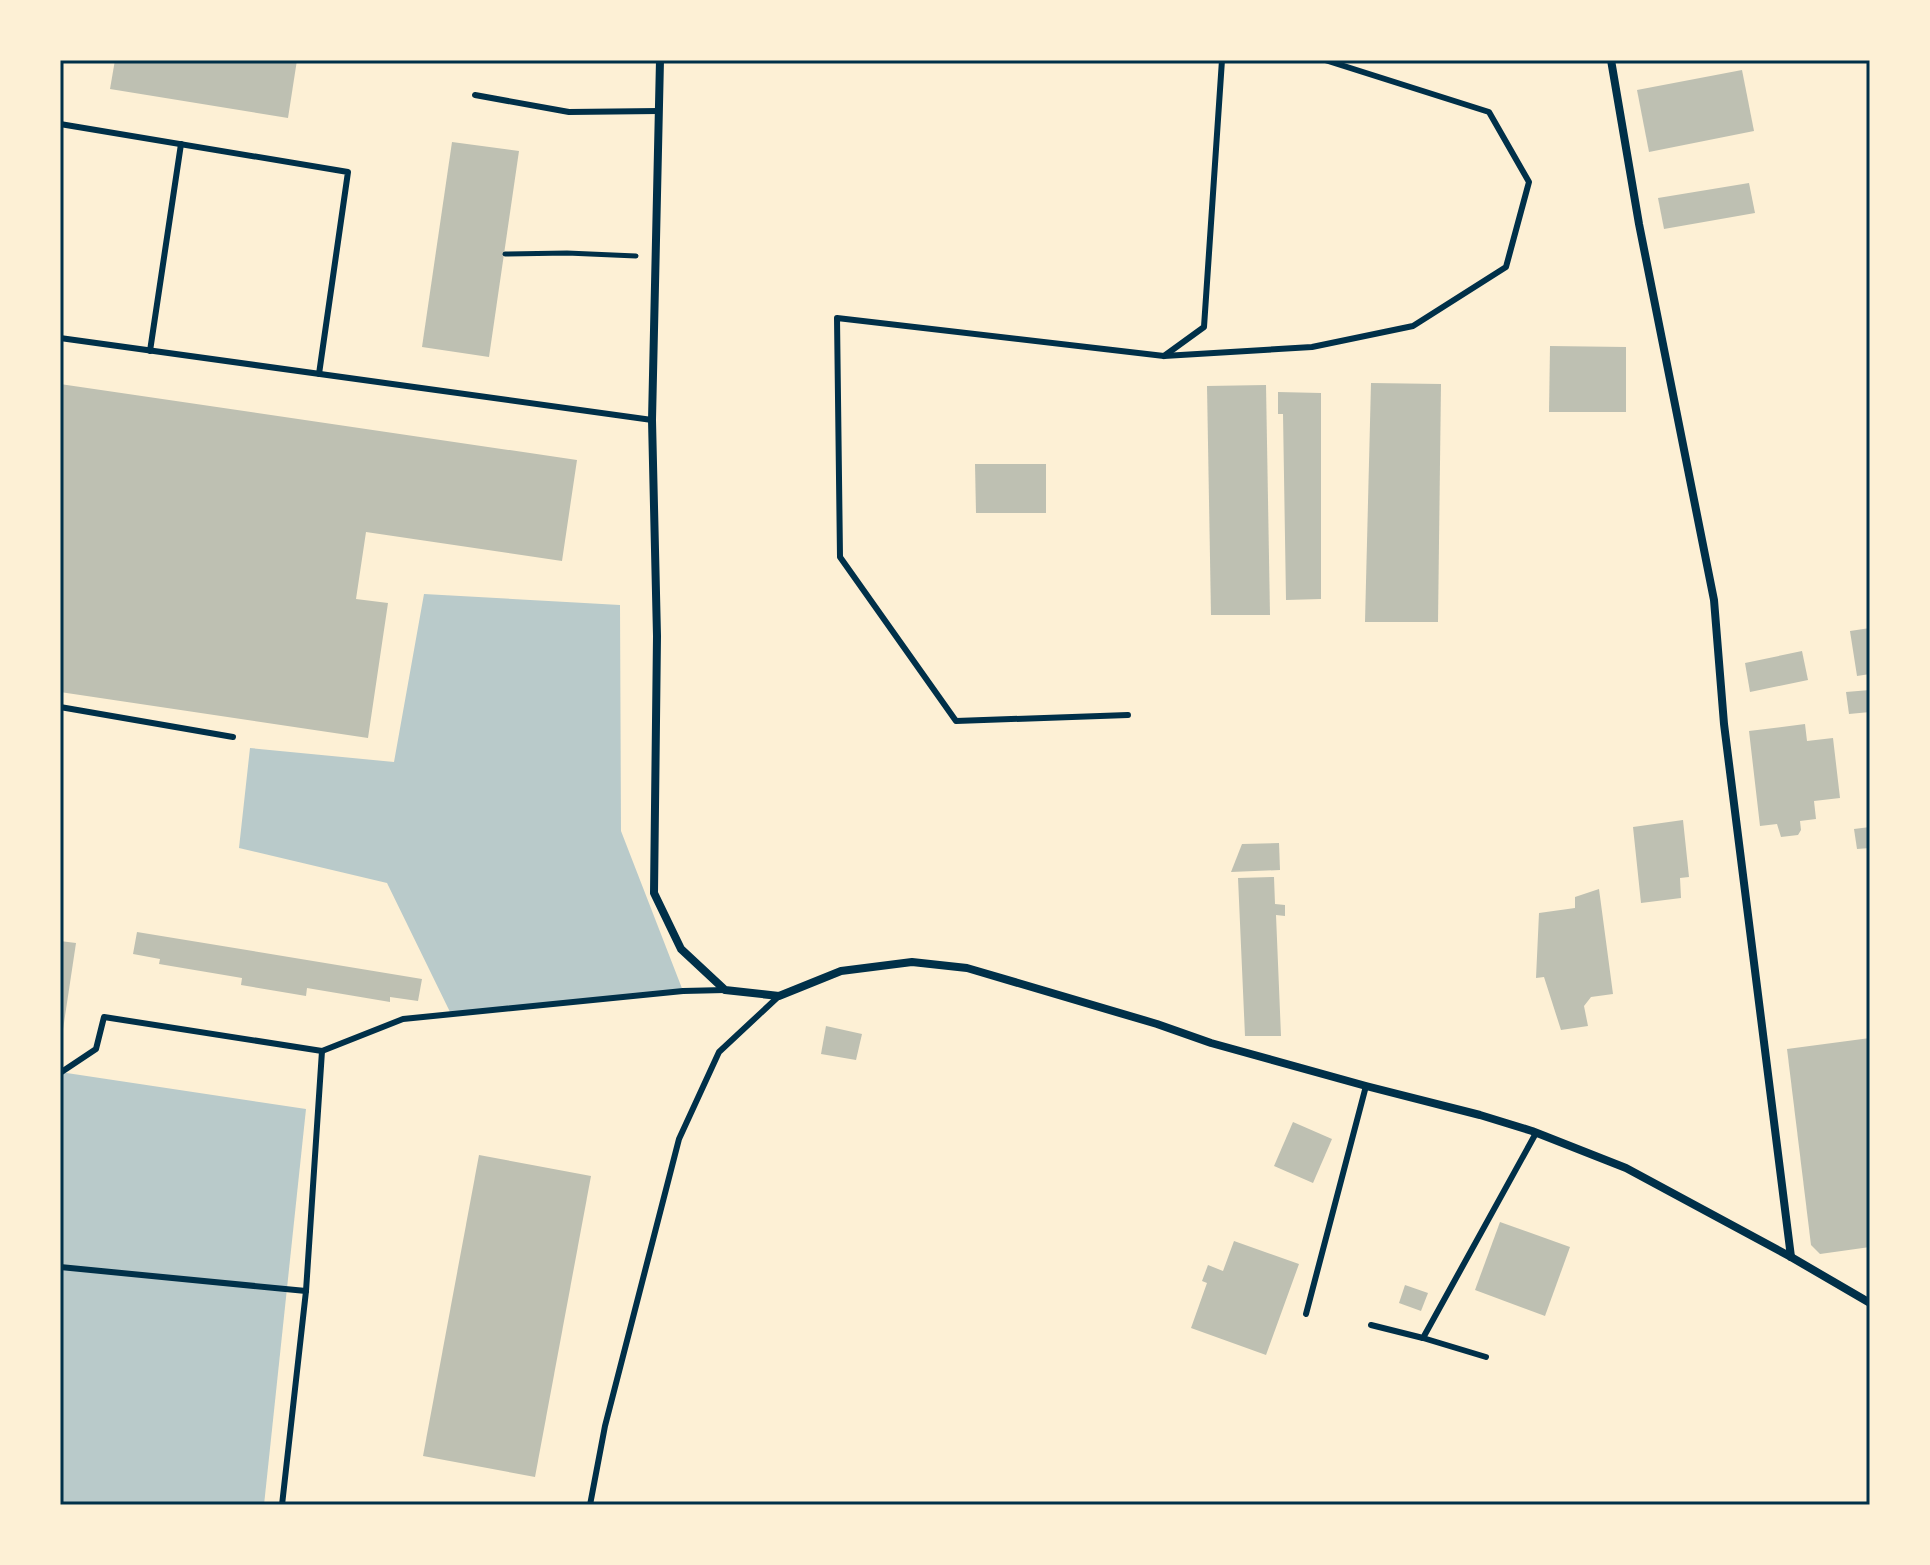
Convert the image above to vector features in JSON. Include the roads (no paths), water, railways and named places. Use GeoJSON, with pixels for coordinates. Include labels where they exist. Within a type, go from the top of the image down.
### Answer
{"type":"FeatureCollection","features":[{"type":"Feature","properties":{"kind":"street"},"geometry":{"type":"LineString","coordinates":[[660,60],[652,420],[657,636],[654,893],[681,949],[725,990],[779,996],[841,971],[912,962],[967,968],[1211,1043],[1480,1115],[1626,1168],[1870,1303]]}},
{"type":"Feature","properties":{"kind":"street"},"geometry":{"type":"LineString","coordinates":[[1611,60],[1639,224],[1714,600],[1724,724],[1791,1257]]}},
{"type":"Feature","properties":{"kind":"lane"},"geometry":{"type":"LineString","coordinates":[[1164,356],[1204,327],[1222,60]]}},
{"type":"Feature","properties":{"kind":"lane"},"geometry":{"type":"LineString","coordinates":[[1128,715],[956,721],[840,557],[837,318],[1164,356],[1312,347],[1413,326],[1506,267],[1529,182],[1489,112],[1325,60]]}},
{"type":"Feature","properties":{"kind":"lane"},"geometry":{"type":"LineString","coordinates":[[475,95],[569,112],[659,111]]}},
{"type":"Feature","properties":{"kind":"lane"},"geometry":{"type":"LineString","coordinates":[[60,124],[348,172],[319,374]]}},
{"type":"Feature","properties":{"kind":"lane"},"geometry":{"type":"LineString","coordinates":[[150,351],[181,144]]}},
{"type":"Feature","properties":{"kind":"lane"},"geometry":{"type":"LineString","coordinates":[[60,338],[652,420]]}},
{"type":"Feature","properties":{"kind":"lane"},"geometry":{"type":"LineString","coordinates":[[60,707],[233,737]]}},
{"type":"Feature","properties":{"kind":"lane"},"geometry":{"type":"LineString","coordinates":[[60,1073],[96,1049],[104,1017],[322,1051],[403,1019],[683,991],[725,990]]}},
{"type":"Feature","properties":{"kind":"lane"},"geometry":{"type":"LineString","coordinates":[[590,1505],[605,1426],[679,1139],[719,1052],[779,996]]}},
{"type":"Feature","properties":{"kind":"lane"},"geometry":{"type":"LineString","coordinates":[[282,1505],[306,1291],[322,1051]]}},
{"type":"Feature","properties":{"kind":"lane"},"geometry":{"type":"LineString","coordinates":[[1306,1314],[1366,1086]]}},
{"type":"Feature","properties":{"kind":"lane"},"geometry":{"type":"LineString","coordinates":[[1423,1338],[1536,1133]]}},
{"type":"Feature","properties":{"kind":"lane"},"geometry":{"type":"LineString","coordinates":[[60,1267],[306,1291]]}},
{"type":"Feature","properties":{"kind":"lane"},"geometry":{"type":"LineString","coordinates":[[1371,1325],[1486,1357]]}}]}
